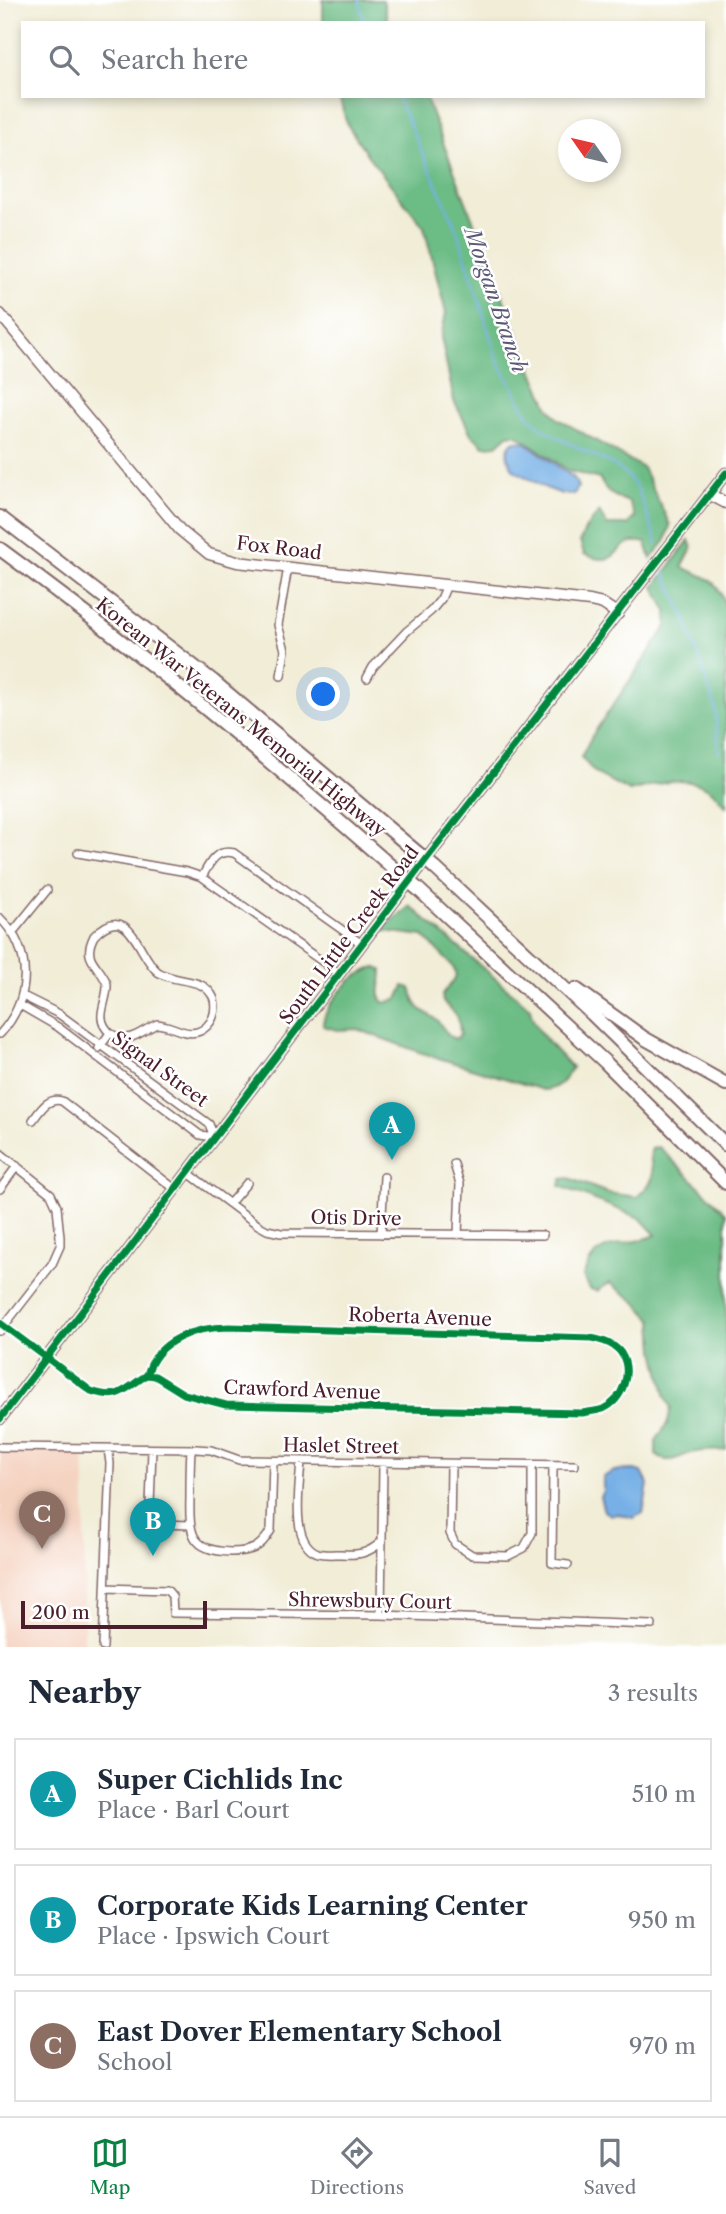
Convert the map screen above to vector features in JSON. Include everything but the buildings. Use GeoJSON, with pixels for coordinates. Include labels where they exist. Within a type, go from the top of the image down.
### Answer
{"type":"FeatureCollection","features":[{"type":"Feature","properties":{"kind":"highway","name":"Korean War Veterans Memorial Highway"},"geometry":{"type":"LineString","coordinates":[[0,517],[202,672],[419,854],[514,940],[726,1145]]}},
{"type":"Feature","properties":{"kind":"highway","name":"Korean War Veterans Memorial Highway"},"geometry":{"type":"LineString","coordinates":[[0,549],[159,670],[327,809],[556,1015],[726,1183]]}},
{"type":"Feature","properties":{"kind":"highway"},"geometry":{"type":"LineString","coordinates":[[514,940],[623,1024],[668,1053],[726,1084]]}},
{"type":"Feature","properties":{"kind":"street","name":"Fox Road"},"geometry":{"type":"LineString","coordinates":[[0,314],[165,513],[194,544],[209,554],[226,560],[590,601],[603,604],[618,614]]}},
{"type":"Feature","properties":{"kind":"street","name":"South Little Creek Road"},"geometry":{"type":"LineString","coordinates":[[0,1419],[726,473]]}},
{"type":"Feature","properties":{"kind":"street"},"geometry":{"type":"LineString","coordinates":[[709,494],[726,503]]}},
{"type":"Feature","properties":{"kind":"street"},"geometry":{"type":"LineString","coordinates":[[281,676],[285,650],[278,625],[288,567]]}},
{"type":"Feature","properties":{"kind":"street"},"geometry":{"type":"LineString","coordinates":[[367,678],[373,667],[407,631],[431,611],[441,599],[447,585]]}},
{"type":"Feature","properties":{"kind":"street"},"geometry":{"type":"LineString","coordinates":[[78,853],[202,877],[340,974]]}},
{"type":"Feature","properties":{"kind":"street"},"geometry":{"type":"LineString","coordinates":[[202,877],[218,854],[234,853],[362,944]]}},
{"type":"Feature","properties":{"kind":"street"},"geometry":{"type":"LineString","coordinates":[[12,933],[47,890]]}},
{"type":"Feature","properties":{"kind":"street"},"geometry":{"type":"LineString","coordinates":[[0,918],[12,933],[23,964],[23,996],[11,1021],[0,1034]]}},
{"type":"Feature","properties":{"kind":"street"},"geometry":{"type":"LineString","coordinates":[[111,925],[121,925],[130,931],[150,964],[159,972],[169,978],[203,985],[215,999],[214,1017],[206,1027],[196,1032],[182,1032],[158,1024],[134,1038],[117,1038],[110,1033],[101,1017],[107,984],[92,962],[89,952],[93,936],[111,925]]}},
{"type":"Feature","properties":{"kind":"street","name":"Signal Street"},"geometry":{"type":"LineString","coordinates":[[20,1005],[58,1027],[201,1135],[214,1137],[209,1124],[50,1008],[23,996]]}},
{"type":"Feature","properties":{"kind":"street"},"geometry":{"type":"LineString","coordinates":[[94,1055],[110,1033]]}},
{"type":"Feature","properties":{"kind":"street"},"geometry":{"type":"LineString","coordinates":[[33,1120],[48,1102],[62,1101],[175,1189]]}},
{"type":"Feature","properties":{"kind":"street"},"geometry":{"type":"LineString","coordinates":[[0,1153],[47,1189],[54,1199],[60,1228],[60,1246],[52,1264],[1,1327],[91,1391],[104,1396],[122,1392],[146,1375]]}},
{"type":"Feature","properties":{"kind":"street"},"geometry":{"type":"LineString","coordinates":[[454,1164],[460,1184],[458,1234]]}},
{"type":"Feature","properties":{"kind":"street"},"geometry":{"type":"LineString","coordinates":[[0,1189],[17,1166]]}},
{"type":"Feature","properties":{"kind":"street","name":"Otis Drive"},"geometry":{"type":"LineString","coordinates":[[187,1172],[268,1230],[281,1233],[543,1236]]}},
{"type":"Feature","properties":{"kind":"street"},"geometry":{"type":"LineString","coordinates":[[381,1234],[384,1177]]}},
{"type":"Feature","properties":{"kind":"street"},"geometry":{"type":"LineString","coordinates":[[230,1203],[247,1183]]}},
{"type":"Feature","properties":{"kind":"street","name":"Roberta Avenue"},"geometry":{"type":"LineString","coordinates":[[146,1375],[154,1358],[174,1340],[214,1327],[592,1338],[608,1343],[620,1352],[625,1362],[627,1379],[620,1394],[605,1408],[582,1413]]}},
{"type":"Feature","properties":{"kind":"street","name":"Crawford Avenue"},"geometry":{"type":"LineString","coordinates":[[146,1375],[155,1376],[184,1394],[226,1405],[582,1413]]}},
{"type":"Feature","properties":{"kind":"street","name":"Haslet Street"},"geometry":{"type":"LineString","coordinates":[[0,1447],[211,1450],[224,1457],[239,1460],[575,1465]]}},
{"type":"Feature","properties":{"kind":"street"},"geometry":{"type":"LineString","coordinates":[[103,1646],[110,1464],[108,1449]]}},
{"type":"Feature","properties":{"kind":"street"},"geometry":{"type":"LineString","coordinates":[[152,1449],[150,1506],[153,1520],[161,1524],[190,1525]]}},
{"type":"Feature","properties":{"kind":"street"},"geometry":{"type":"LineString","coordinates":[[191,1449],[190,1525],[194,1538],[202,1546],[216,1551],[244,1552],[256,1549],[271,1531],[273,1461]]}},
{"type":"Feature","properties":{"kind":"street"},"geometry":{"type":"LineString","coordinates":[[301,1461],[300,1536],[307,1544],[318,1553],[357,1555],[371,1551],[381,1542]]}},
{"type":"Feature","properties":{"kind":"street"},"geometry":{"type":"LineString","coordinates":[[381,1615],[383,1463]]}},
{"type":"Feature","properties":{"kind":"street"},"geometry":{"type":"LineString","coordinates":[[451,1464],[450,1534],[455,1545],[472,1555],[508,1556],[524,1548],[532,1533],[532,1465]]}},
{"type":"Feature","properties":{"kind":"street"},"geometry":{"type":"LineString","coordinates":[[553,1465],[552,1563],[568,1565]]}},
{"type":"Feature","properties":{"kind":"street","name":"Shrewsbury Court"},"geometry":{"type":"LineString","coordinates":[[105,1588],[167,1590],[172,1596],[173,1613],[381,1615],[652,1625]]}},
{"type":"Feature","properties":{"kind":"shaded area"},"geometry":{"type":"Polygon","coordinates":[[[0,1451],[85,1451],[84,1647],[0,1647],[0,1451]]]}},
{"type":"Feature","properties":{"kind":"green space"},"geometry":{"type":"Polygon","coordinates":[[[323,0],[383,0],[388,21],[323,21],[323,0]]]}},
{"type":"Feature","properties":{"kind":"green space"},"geometry":{"type":"Polygon","coordinates":[[[340,98],[426,98],[521,344],[548,406],[557,418],[643,468],[670,525],[666,540],[651,559],[646,543],[637,542],[624,546],[607,559],[584,554],[580,541],[586,528],[599,512],[607,525],[627,525],[635,517],[629,502],[611,494],[600,479],[569,471],[516,434],[508,435],[497,445],[484,446],[471,434],[454,401],[441,337],[446,313],[424,227],[368,156],[347,124],[340,98]]]}},
{"type":"Feature","properties":{"kind":"green space"},"geometry":{"type":"Polygon","coordinates":[[[689,540],[692,548],[682,567],[711,580],[719,590],[726,608],[726,806],[710,790],[691,782],[670,782],[629,791],[595,773],[581,757],[592,736],[667,626],[667,611],[654,587],[689,540]]]}},
{"type":"Feature","properties":{"kind":"green space"},"geometry":{"type":"Polygon","coordinates":[[[410,906],[530,1008],[540,1032],[572,1068],[560,1084],[543,1090],[422,1053],[357,1029],[337,1030],[323,1026],[328,1009],[341,991],[355,977],[375,967],[382,970],[379,992],[385,1003],[398,999],[404,986],[411,988],[419,1008],[437,1020],[449,1036],[455,1039],[460,1035],[456,1016],[443,1002],[442,995],[455,979],[456,972],[452,965],[423,936],[384,931],[387,925],[410,906]]]}},
{"type":"Feature","properties":{"kind":"green space"},"geometry":{"type":"Polygon","coordinates":[[[659,1147],[726,1213],[726,1450],[699,1451],[671,1460],[656,1455],[656,1441],[668,1422],[671,1408],[655,1350],[653,1320],[636,1302],[610,1283],[597,1291],[590,1289],[583,1276],[596,1254],[604,1249],[656,1235],[640,1218],[560,1186],[562,1179],[569,1178],[608,1193],[637,1197],[651,1181],[651,1152],[652,1148],[659,1147]]]}},
{"type":"Feature","properties":{"kind":"water"},"geometry":{"type":"Polygon","coordinates":[[[514,441],[525,442],[574,478],[578,487],[574,494],[562,494],[546,488],[514,470],[508,455],[509,447],[514,441]]]}},
{"type":"Feature","properties":{"kind":"water"},"geometry":{"type":"Polygon","coordinates":[[[614,1471],[642,1472],[648,1484],[643,1513],[633,1518],[611,1515],[604,1511],[600,1497],[603,1477],[614,1471]]]}},
{"type":"Feature","properties":{"kind":"waterway","name":"Morgan Branch"},"geometry":{"type":"LineString","coordinates":[[359,0],[364,21]]}},
{"type":"Feature","properties":{"kind":"waterway","name":"Morgan Branch"},"geometry":{"type":"LineString","coordinates":[[398,98],[457,230],[498,361],[528,415],[540,427],[614,465],[628,476],[638,490],[657,543]]}},
{"type":"Feature","properties":{"kind":"waterway","name":"Morgan Branch"},"geometry":{"type":"LineString","coordinates":[[664,572],[685,618],[715,706],[719,752]]}},
{"type":"Feature","properties":{"kind":"cycle path"},"geometry":{"type":"LineString","coordinates":[[0,1419],[428,857],[726,473]]}},
{"type":"Feature","properties":{"kind":"cycle path"},"geometry":{"type":"LineString","coordinates":[[0,1323],[91,1391],[115,1394],[147,1375],[155,1376],[184,1394],[226,1405],[582,1413],[603,1409],[616,1399],[624,1385],[626,1368],[621,1353],[615,1347],[592,1338],[229,1327],[204,1329],[179,1338],[159,1352],[147,1375]]}},
{"type":"Feature","properties":{"kind":"place","name":"Super Cichlids Inc"},"geometry":{"type":"Point","coordinates":[392,1160]}},
{"type":"Feature","properties":{"kind":"place","name":"East Dover Elementary School"},"geometry":{"type":"Point","coordinates":[42,1549]}},
{"type":"Feature","properties":{"kind":"place","name":"Corporate Kids Learning Center"},"geometry":{"type":"Point","coordinates":[153,1556]}}]}
